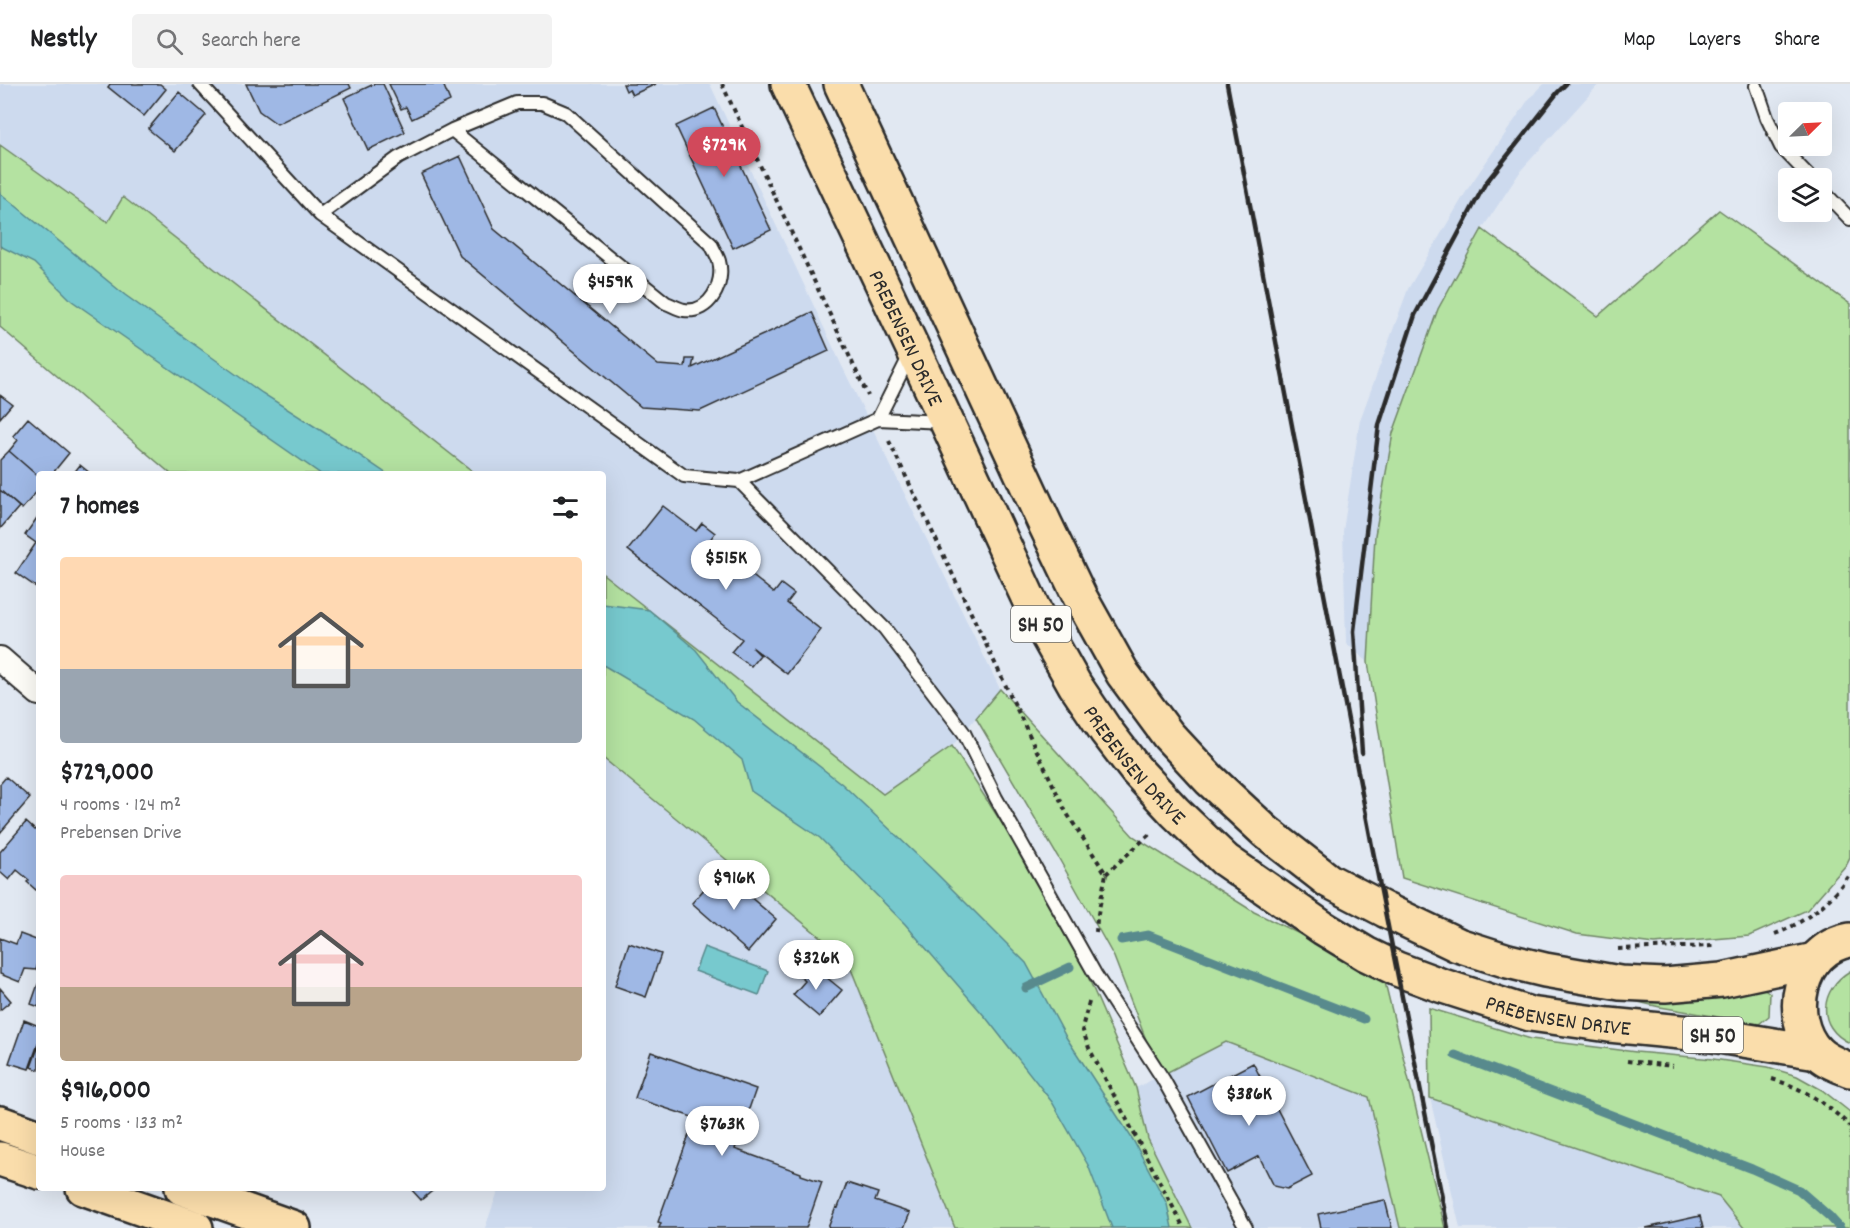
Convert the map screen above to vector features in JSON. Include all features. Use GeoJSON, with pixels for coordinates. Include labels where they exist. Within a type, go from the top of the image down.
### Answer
{"type":"FeatureCollection","features":[{"type":"Feature","properties":{"kind":"main road","name":"PREBENSEN DRIVE"},"geometry":{"type":"LineString","coordinates":[[788,84],[1038,618],[1075,686],[1136,770],[1175,812],[1225,860],[1323,928],[1366,954],[1397,969],[1440,985],[1530,1014],[1609,1025],[1712,1035],[1817,1052]]}},
{"type":"Feature","properties":{"kind":"main road","name":"PREBENSEN DRIVE"},"geometry":{"type":"LineString","coordinates":[[841,84],[1044,524],[1080,597],[1123,674],[1168,735],[1210,780],[1266,832],[1329,881],[1385,910],[1458,945],[1545,970],[1620,983],[1665,985],[1722,980],[1815,960]]}},
{"type":"Feature","properties":{"kind":"main road","name":"SH 50"},"geometry":{"type":"LineString","coordinates":[[1849,938],[1829,948],[1815,960],[1804,977],[1799,996],[1799,1016],[1806,1035],[1817,1052],[1833,1063],[1850,1070]]}},
{"type":"Feature","properties":{"kind":"main road"},"geometry":{"type":"LineString","coordinates":[[0,1124],[36,1136]]}},
{"type":"Feature","properties":{"kind":"main road"},"geometry":{"type":"LineString","coordinates":[[0,1159],[36,1171]]}},
{"type":"Feature","properties":{"kind":"main road"},"geometry":{"type":"LineString","coordinates":[[100,1191],[123,1195],[196,1228]]}},
{"type":"Feature","properties":{"kind":"main road"},"geometry":{"type":"LineString","coordinates":[[188,1191],[237,1218],[294,1228]]}},
{"type":"Feature","properties":{"kind":"street"},"geometry":{"type":"LineString","coordinates":[[0,659],[36,690]]}},
{"type":"Feature","properties":{"kind":"lane"},"geometry":{"type":"LineString","coordinates":[[200,84],[320,214],[684,476],[739,481],[878,418],[947,422]]}},
{"type":"Feature","properties":{"kind":"lane"},"geometry":{"type":"LineString","coordinates":[[1756,86],[1767,118],[1781,147],[1801,168]]}},
{"type":"Feature","properties":{"kind":"lane"},"geometry":{"type":"LineString","coordinates":[[320,214],[398,158],[452,130],[517,103],[542,103],[566,113],[711,244],[719,262],[718,282],[711,301],[701,309],[684,310],[666,303],[452,130]]}},
{"type":"Feature","properties":{"kind":"lane"},"geometry":{"type":"LineString","coordinates":[[1832,200],[1850,219]]}},
{"type":"Feature","properties":{"kind":"lane"},"geometry":{"type":"LineString","coordinates":[[878,418],[913,349]]}},
{"type":"Feature","properties":{"kind":"lane"},"geometry":{"type":"LineString","coordinates":[[739,481],[885,629],[964,733],[996,798],[1095,974],[1163,1079],[1246,1228]]}},
{"type":"Feature","properties":{"kind":"path"},"geometry":{"type":"LineString","coordinates":[[722,84],[1065,812],[1106,874]]}},
{"type":"Feature","properties":{"kind":"path"},"geometry":{"type":"LineString","coordinates":[[1154,831],[1106,874],[1097,919],[1095,974],[1082,1028],[1089,1048],[1184,1228]]}},
{"type":"Feature","properties":{"kind":"path"},"geometry":{"type":"LineString","coordinates":[[1773,935],[1807,917],[1829,899],[1850,873]]}},
{"type":"Feature","properties":{"kind":"path"},"geometry":{"type":"LineString","coordinates":[[1611,949],[1722,946]]}},
{"type":"Feature","properties":{"kind":"path"},"geometry":{"type":"LineString","coordinates":[[1624,1060],[1677,1066]]}},
{"type":"Feature","properties":{"kind":"path"},"geometry":{"type":"LineString","coordinates":[[1764,1076],[1789,1084],[1813,1096],[1850,1126]]}},
{"type":"Feature","properties":{"kind":"shaded area"},"geometry":{"type":"Polygon","coordinates":[[[0,84],[710,84],[841,364],[1000,689],[952,746],[883,795],[606,576],[606,471],[472,471],[124,197],[108,223],[0,145],[0,84]]]}},
{"type":"Feature","properties":{"kind":"shaded area"},"geometry":{"type":"Polygon","coordinates":[[[1544,84],[1599,84],[1522,169],[1482,229],[1438,309],[1393,433],[1375,535],[1368,662],[1346,643],[1343,531],[1360,420],[1408,289],[1469,187],[1529,99],[1544,84]]]}},
{"type":"Feature","properties":{"kind":"shaded area"},"geometry":{"type":"Polygon","coordinates":[[[606,760],[847,959],[955,1228],[485,1228],[498,1191],[606,1191],[606,760]]]}},
{"type":"Feature","properties":{"kind":"shaded area"},"geometry":{"type":"Polygon","coordinates":[[[1226,1042],[1369,1097],[1400,1228],[1192,1228],[1148,1139],[1136,1088],[1226,1042]]]}},
{"type":"Feature","properties":{"kind":"shaded area"},"geometry":{"type":"Polygon","coordinates":[[[1430,1098],[1719,1197],[1744,1228],[1460,1228],[1430,1098]]]}},
{"type":"Feature","properties":{"kind":"green space"},"geometry":{"type":"Polygon","coordinates":[[[0,145],[108,222],[123,197],[472,471],[168,471],[0,327],[0,145]]]}},
{"type":"Feature","properties":{"kind":"green space"},"geometry":{"type":"Polygon","coordinates":[[[1719,210],[1850,304],[1850,857],[1846,865],[1807,910],[1749,936],[1654,944],[1577,934],[1402,878],[1368,662],[1375,535],[1393,433],[1438,309],[1482,229],[1598,316],[1719,210]]]}},
{"type":"Feature","properties":{"kind":"green space"},"geometry":{"type":"Polygon","coordinates":[[[606,576],[883,794],[952,746],[1014,842],[1083,965],[1136,1088],[1148,1139],[1192,1228],[955,1228],[847,959],[606,760],[606,576]]]}},
{"type":"Feature","properties":{"kind":"green space"},"geometry":{"type":"Polygon","coordinates":[[[1000,689],[1133,836],[1254,912],[1383,974],[1445,1228],[1400,1228],[1369,1097],[1226,1042],[1160,1076],[1114,957],[976,718],[1000,689]]]}},
{"type":"Feature","properties":{"kind":"green space"},"geometry":{"type":"Polygon","coordinates":[[[1850,971],[1850,1043],[1831,1028],[1826,1008],[1832,988],[1850,971]]]}},
{"type":"Feature","properties":{"kind":"green space"},"geometry":{"type":"Polygon","coordinates":[[[1763,988],[1770,993],[1769,1016],[1759,1024],[1660,1007],[1603,994],[1722,996],[1763,988]]]}},
{"type":"Feature","properties":{"kind":"green space"},"geometry":{"type":"Polygon","coordinates":[[[1429,1008],[1531,1039],[1713,1059],[1768,1067],[1797,1076],[1822,1090],[1850,1112],[1850,1228],[1744,1228],[1719,1197],[1430,1098],[1429,1008]]]}},
{"type":"Feature","properties":{"kind":"water"},"geometry":{"type":"Polygon","coordinates":[[[0,193],[125,295],[262,393],[383,471],[317,471],[72,301],[34,263],[0,246],[0,193]]]}},
{"type":"Feature","properties":{"kind":"water"},"geometry":{"type":"Polygon","coordinates":[[[606,604],[649,610],[696,650],[737,702],[842,784],[1026,963],[1066,1037],[1133,1140],[1167,1204],[1172,1228],[1112,1228],[1088,1165],[1052,1102],[987,1019],[905,924],[820,838],[751,791],[742,760],[694,719],[606,667],[606,604]]]}},
{"type":"Feature","properties":{"kind":"water"},"geometry":{"type":"Polygon","coordinates":[[[704,947],[768,971],[759,995],[695,971],[704,947]]]}},
{"type":"Feature","properties":{"kind":"building"},"geometry":{"type":"Polygon","coordinates":[[[110,84],[160,84],[166,89],[144,116],[108,87],[110,84]]]}},
{"type":"Feature","properties":{"kind":"building"},"geometry":{"type":"Polygon","coordinates":[[[246,84],[349,84],[351,88],[277,124],[259,111],[246,84]]]}},
{"type":"Feature","properties":{"kind":"building"},"geometry":{"type":"Polygon","coordinates":[[[374,84],[383,84],[405,132],[368,150],[344,98],[374,84]]]}},
{"type":"Feature","properties":{"kind":"building"},"geometry":{"type":"Polygon","coordinates":[[[389,84],[443,84],[450,101],[412,119],[406,107],[401,109],[389,84]]]}},
{"type":"Feature","properties":{"kind":"building"},"geometry":{"type":"Polygon","coordinates":[[[623,84],[656,84],[632,95],[629,89],[626,91],[623,84]]]}},
{"type":"Feature","properties":{"kind":"building"},"geometry":{"type":"Polygon","coordinates":[[[179,92],[206,115],[175,151],[148,129],[179,92]]]}},
{"type":"Feature","properties":{"kind":"building"},"geometry":{"type":"Polygon","coordinates":[[[714,108],[771,230],[733,248],[676,126],[714,108]]]}},
{"type":"Feature","properties":{"kind":"building"},"geometry":{"type":"Polygon","coordinates":[[[460,156],[494,229],[658,365],[685,367],[686,359],[694,359],[692,368],[812,312],[829,351],[700,411],[641,407],[460,256],[421,174],[460,156]]]}},
{"type":"Feature","properties":{"kind":"building"},"geometry":{"type":"Polygon","coordinates":[[[0,395],[12,404],[0,418],[0,395]]]}},
{"type":"Feature","properties":{"kind":"building"},"geometry":{"type":"Polygon","coordinates":[[[28,418],[69,453],[54,471],[36,471],[36,474],[9,451],[18,440],[13,436],[28,418]]]}},
{"type":"Feature","properties":{"kind":"building"},"geometry":{"type":"Polygon","coordinates":[[[9,451],[36,474],[36,493],[22,509],[0,490],[0,460],[9,451]]]}},
{"type":"Feature","properties":{"kind":"building"},"geometry":{"type":"Polygon","coordinates":[[[80,465],[87,471],[75,471],[80,465]]]}},
{"type":"Feature","properties":{"kind":"building"},"geometry":{"type":"Polygon","coordinates":[[[0,490],[19,507],[0,529],[0,490]]]}},
{"type":"Feature","properties":{"kind":"building"},"geometry":{"type":"Polygon","coordinates":[[[663,506],[696,531],[702,523],[715,533],[709,541],[774,593],[781,584],[794,594],[787,603],[821,630],[787,674],[752,647],[760,655],[751,666],[731,652],[742,639],[628,550],[663,506]]]}},
{"type":"Feature","properties":{"kind":"building"},"geometry":{"type":"Polygon","coordinates":[[[36,519],[36,543],[25,535],[36,519]]]}},
{"type":"Feature","properties":{"kind":"building"},"geometry":{"type":"Polygon","coordinates":[[[36,543],[36,587],[16,573],[36,543]]]}},
{"type":"Feature","properties":{"kind":"building"},"geometry":{"type":"Polygon","coordinates":[[[6,777],[30,798],[0,833],[0,784],[6,777]]]}},
{"type":"Feature","properties":{"kind":"building"},"geometry":{"type":"Polygon","coordinates":[[[26,822],[36,829],[36,890],[27,882],[29,880],[17,870],[9,880],[0,872],[0,852],[26,822]]]}},
{"type":"Feature","properties":{"kind":"building"},"geometry":{"type":"Polygon","coordinates":[[[720,871],[776,919],[748,952],[692,903],[720,871]]]}},
{"type":"Feature","properties":{"kind":"building"},"geometry":{"type":"Polygon","coordinates":[[[20,934],[36,940],[36,970],[25,969],[20,982],[0,974],[0,938],[16,944],[20,934]]]}},
{"type":"Feature","properties":{"kind":"building"},"geometry":{"type":"Polygon","coordinates":[[[629,943],[661,954],[646,997],[615,986],[629,943]]]}},
{"type":"Feature","properties":{"kind":"building"},"geometry":{"type":"Polygon","coordinates":[[[809,963],[842,990],[819,1017],[793,995],[805,981],[799,975],[809,963]]]}},
{"type":"Feature","properties":{"kind":"building"},"geometry":{"type":"Polygon","coordinates":[[[0,988],[11,1001],[0,1010],[0,988]]]}},
{"type":"Feature","properties":{"kind":"building"},"geometry":{"type":"Polygon","coordinates":[[[36,990],[36,1006],[31,1004],[36,990]]]}},
{"type":"Feature","properties":{"kind":"building"},"geometry":{"type":"Polygon","coordinates":[[[24,1020],[36,1025],[36,1049],[29,1069],[9,1063],[24,1020]]]}},
{"type":"Feature","properties":{"kind":"building"},"geometry":{"type":"Polygon","coordinates":[[[651,1052],[756,1089],[735,1149],[822,1182],[806,1228],[659,1228],[661,1223],[658,1222],[695,1118],[635,1098],[651,1052]]]}},
{"type":"Feature","properties":{"kind":"building"},"geometry":{"type":"Polygon","coordinates":[[[36,1053],[36,1069],[31,1067],[36,1053]]]}},
{"type":"Feature","properties":{"kind":"building"},"geometry":{"type":"Polygon","coordinates":[[[1253,1063],[1312,1176],[1287,1189],[1274,1186],[1259,1156],[1227,1173],[1188,1097],[1253,1063]]]}},
{"type":"Feature","properties":{"kind":"building"},"geometry":{"type":"Polygon","coordinates":[[[847,1183],[878,1193],[875,1201],[910,1213],[904,1228],[828,1228],[847,1183]]]}},
{"type":"Feature","properties":{"kind":"building"},"geometry":{"type":"Polygon","coordinates":[[[413,1191],[432,1191],[421,1200],[413,1191]]]}},
{"type":"Feature","properties":{"kind":"building"},"geometry":{"type":"Polygon","coordinates":[[[1385,1200],[1392,1228],[1321,1228],[1318,1214],[1385,1200]]]}},
{"type":"Feature","properties":{"kind":"building"},"geometry":{"type":"Polygon","coordinates":[[[1700,1216],[1703,1228],[1646,1228],[1700,1216]]]}},
{"type":"Feature","properties":{"kind":"waterway"},"geometry":{"type":"LineString","coordinates":[[1121,940],[1148,935],[1364,1019]]}},
{"type":"Feature","properties":{"kind":"waterway"},"geometry":{"type":"LineString","coordinates":[[1026,988],[1070,967]]}},
{"type":"Feature","properties":{"kind":"waterway"},"geometry":{"type":"LineString","coordinates":[[1455,1055],[1752,1169],[1799,1190],[1840,1228]]}},
{"type":"Feature","properties":{"kind":"railway"},"geometry":{"type":"LineString","coordinates":[[1227,84],[1372,846],[1448,1228]]}},
{"type":"Feature","properties":{"kind":"railway"},"geometry":{"type":"LineString","coordinates":[[1362,753],[1354,631],[1379,425],[1415,315],[1485,184],[1566,84]]}}]}
